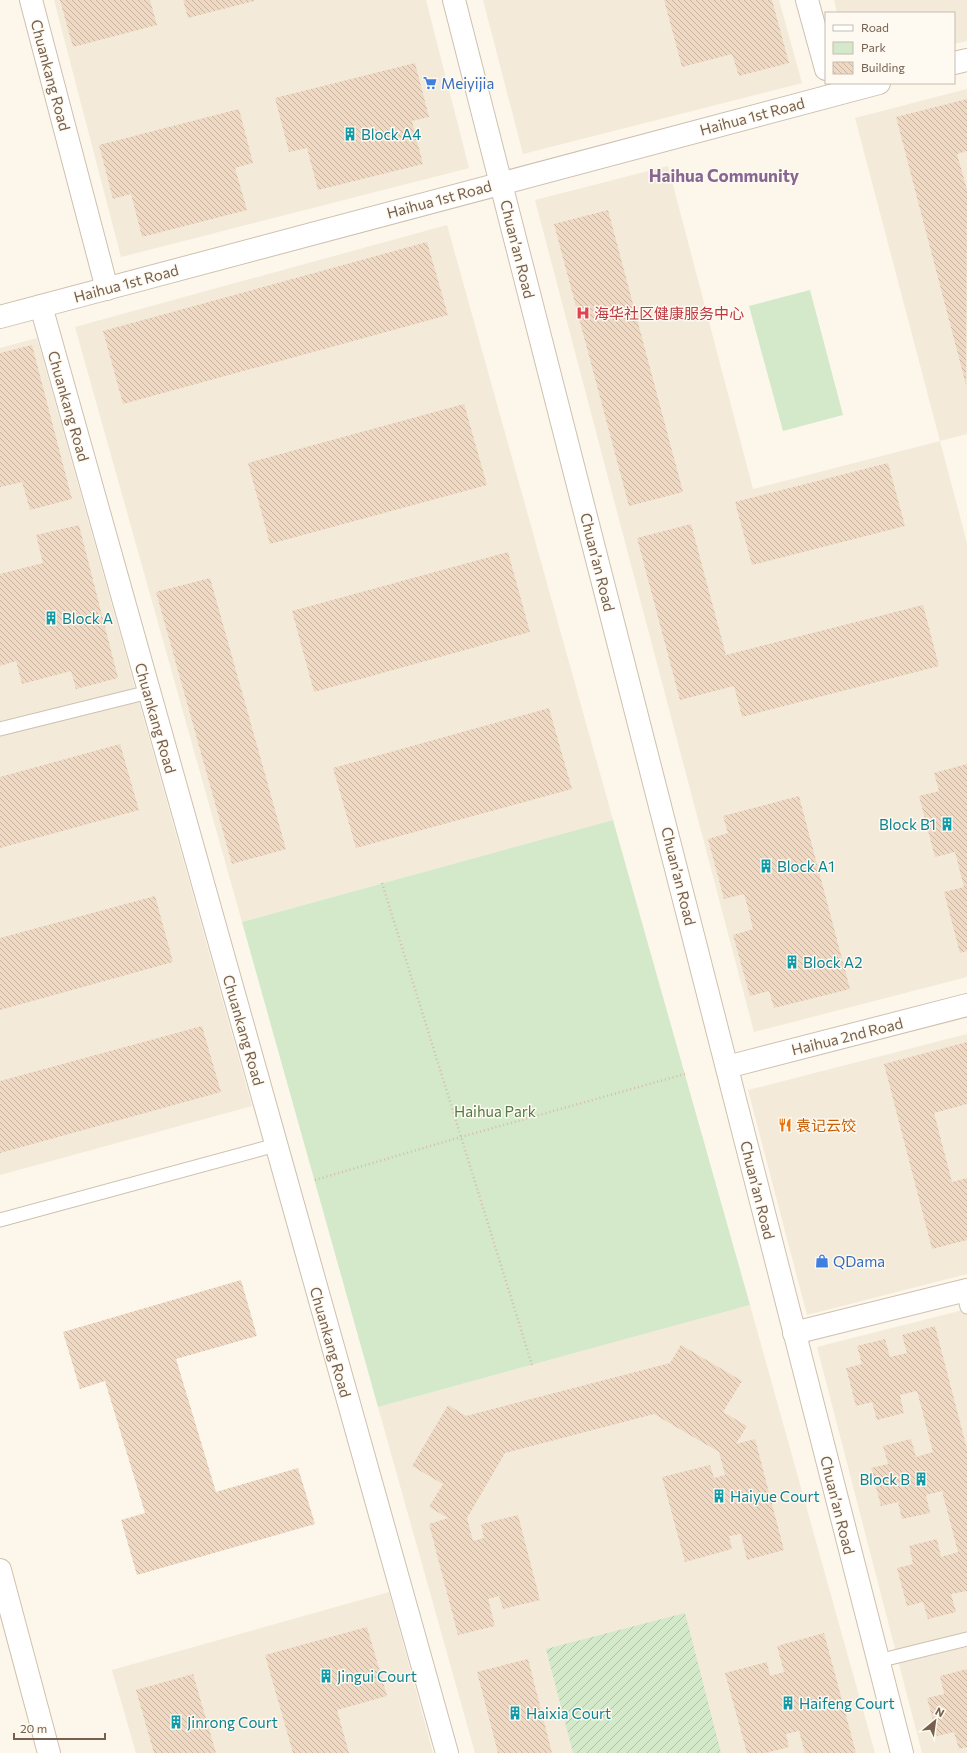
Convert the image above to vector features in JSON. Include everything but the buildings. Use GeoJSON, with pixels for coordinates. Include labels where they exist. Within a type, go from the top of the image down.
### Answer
{"type":"FeatureCollection","features":[{"type":"Feature","properties":{"kind":"street","name":"Chuankang Road"},"geometry":{"type":"LineString","coordinates":[[31,0],[107,289]]}},
{"type":"Feature","properties":{"kind":"street","name":"Chuan’an Road"},"geometry":{"type":"LineString","coordinates":[[454,0],[902,1753]]}},
{"type":"Feature","properties":{"kind":"street"},"geometry":{"type":"LineString","coordinates":[[807,0],[825,65]]}},
{"type":"Feature","properties":{"kind":"street"},"geometry":{"type":"LineString","coordinates":[[955,63],[967,60]]}},
{"type":"Feature","properties":{"kind":"street","name":"Haihua 1st Road"},"geometry":{"type":"LineString","coordinates":[[0,317],[501,183],[831,89],[871,84]]}},
{"type":"Feature","properties":{"kind":"street","name":"Chuankang Road"},"geometry":{"type":"LineString","coordinates":[[41,306],[447,1753]]}},
{"type":"Feature","properties":{"kind":"street","name":"Haihua 2nd Road"},"geometry":{"type":"LineString","coordinates":[[727,1067],[967,1005]]}},
{"type":"Feature","properties":{"kind":"street"},"geometry":{"type":"LineString","coordinates":[[794,1333],[966,1296]]}},
{"type":"Feature","properties":{"kind":"street"},"geometry":{"type":"LineString","coordinates":[[0,1570],[49,1753]]}},
{"type":"Feature","properties":{"kind":"lane"},"geometry":{"type":"LineString","coordinates":[[0,730],[149,692]]}},
{"type":"Feature","properties":{"kind":"lane"},"geometry":{"type":"LineString","coordinates":[[0,1220],[276,1145]]}},
{"type":"Feature","properties":{"kind":"lane"},"geometry":{"type":"LineString","coordinates":[[878,1662],[967,1639]]}},
{"type":"Feature","properties":{"kind":"path"},"geometry":{"type":"LineString","coordinates":[[382,883],[532,1365]]}},
{"type":"Feature","properties":{"kind":"path"},"geometry":{"type":"LineString","coordinates":[[315,1180],[685,1074]]}},
{"type":"Feature","properties":{"kind":"shaded area"},"geometry":{"type":"Polygon","coordinates":[[[54,0],[426,0],[469,168],[121,257],[54,0]]]}},
{"type":"Feature","properties":{"kind":"shaded area"},"geometry":{"type":"Polygon","coordinates":[[[483,0],[779,0],[802,83],[523,154],[483,0]]]}},
{"type":"Feature","properties":{"kind":"shaded area"},"geometry":{"type":"Polygon","coordinates":[[[834,0],[967,0],[967,41],[955,44],[955,12],[837,12],[834,0]]]}},
{"type":"Feature","properties":{"kind":"shaded area"},"geometry":{"type":"Polygon","coordinates":[[[967,89],[967,434],[940,441],[855,118],[967,89]]]}},
{"type":"Feature","properties":{"kind":"shaded area"},"geometry":{"type":"Polygon","coordinates":[[[668,166],[753,489],[940,441],[967,543],[967,977],[754,1032],[535,200],[668,166]]]}},
{"type":"Feature","properties":{"kind":"shaded area"},"geometry":{"type":"Polygon","coordinates":[[[447,225],[613,820],[242,922],[75,327],[447,225]]]}},
{"type":"Feature","properties":{"kind":"shaded area"},"geometry":{"type":"Polygon","coordinates":[[[37,338],[252,1106],[0,1175],[0,348],[37,338]]]}},
{"type":"Feature","properties":{"kind":"shaded area"},"geometry":{"type":"Polygon","coordinates":[[[967,1034],[967,1274],[807,1315],[748,1090],[967,1034]]]}},
{"type":"Feature","properties":{"kind":"shaded area"},"geometry":{"type":"Polygon","coordinates":[[[750,1305],[875,1753],[475,1753],[378,1407],[750,1305]]]}},
{"type":"Feature","properties":{"kind":"shaded area"},"geometry":{"type":"Polygon","coordinates":[[[967,1309],[967,1753],[922,1753],[817,1347],[967,1309]]]}},
{"type":"Feature","properties":{"kind":"shaded area"},"geometry":{"type":"Polygon","coordinates":[[[389,1592],[433,1753],[136,1753],[112,1670],[389,1592]]]}},
{"type":"Feature","properties":{"kind":"green space"},"geometry":{"type":"Polygon","coordinates":[[[810,290],[843,415],[783,431],[749,306],[810,290]]]}},
{"type":"Feature","properties":{"kind":"green space","name":"Haihua Park"},"geometry":{"type":"Polygon","coordinates":[[[613,820],[750,1305],[378,1407],[242,922],[613,820]]]}},
{"type":"Feature","properties":{"kind":"green space"},"geometry":{"type":"Polygon","coordinates":[[[685,1613],[721,1753],[573,1753],[546,1649],[685,1613]]]}},
{"type":"Feature","properties":{"kind":"place","name":"Meiyijia"},"geometry":{"type":"Point","coordinates":[430,83]}},
{"type":"Feature","properties":{"kind":"place","name":"Block A4"},"geometry":{"type":"Point","coordinates":[350,134]}},
{"type":"Feature","properties":{"kind":"place","name":"海华社区健康服务中心"},"geometry":{"type":"Point","coordinates":[583,313]}},
{"type":"Feature","properties":{"kind":"place","name":"Block A"},"geometry":{"type":"Point","coordinates":[51,618]}},
{"type":"Feature","properties":{"kind":"place","name":"Block B1"},"geometry":{"type":"Point","coordinates":[947,824]}},
{"type":"Feature","properties":{"kind":"place","name":"Block A1"},"geometry":{"type":"Point","coordinates":[766,866]}},
{"type":"Feature","properties":{"kind":"place","name":"Block A2"},"geometry":{"type":"Point","coordinates":[792,962]}},
{"type":"Feature","properties":{"kind":"place","name":"袁记云饺"},"geometry":{"type":"Point","coordinates":[785,1125]}},
{"type":"Feature","properties":{"kind":"place","name":"QDama"},"geometry":{"type":"Point","coordinates":[822,1261]}},
{"type":"Feature","properties":{"kind":"place","name":"Block B"},"geometry":{"type":"Point","coordinates":[921,1479]}},
{"type":"Feature","properties":{"kind":"place","name":"Haiyue Court"},"geometry":{"type":"Point","coordinates":[719,1496]}},
{"type":"Feature","properties":{"kind":"place","name":"Jingui Court"},"geometry":{"type":"Point","coordinates":[326,1676]}},
{"type":"Feature","properties":{"kind":"place","name":"Haifeng Court"},"geometry":{"type":"Point","coordinates":[788,1703]}},
{"type":"Feature","properties":{"kind":"place","name":"Haixia Court"},"geometry":{"type":"Point","coordinates":[515,1713]}},
{"type":"Feature","properties":{"kind":"place","name":"Jinrong Court"},"geometry":{"type":"Point","coordinates":[176,1722]}},
{"type":"Feature","properties":{"kind":"district","name":"Haihua Community"},"geometry":{"type":"Point","coordinates":[724,175]}}]}
